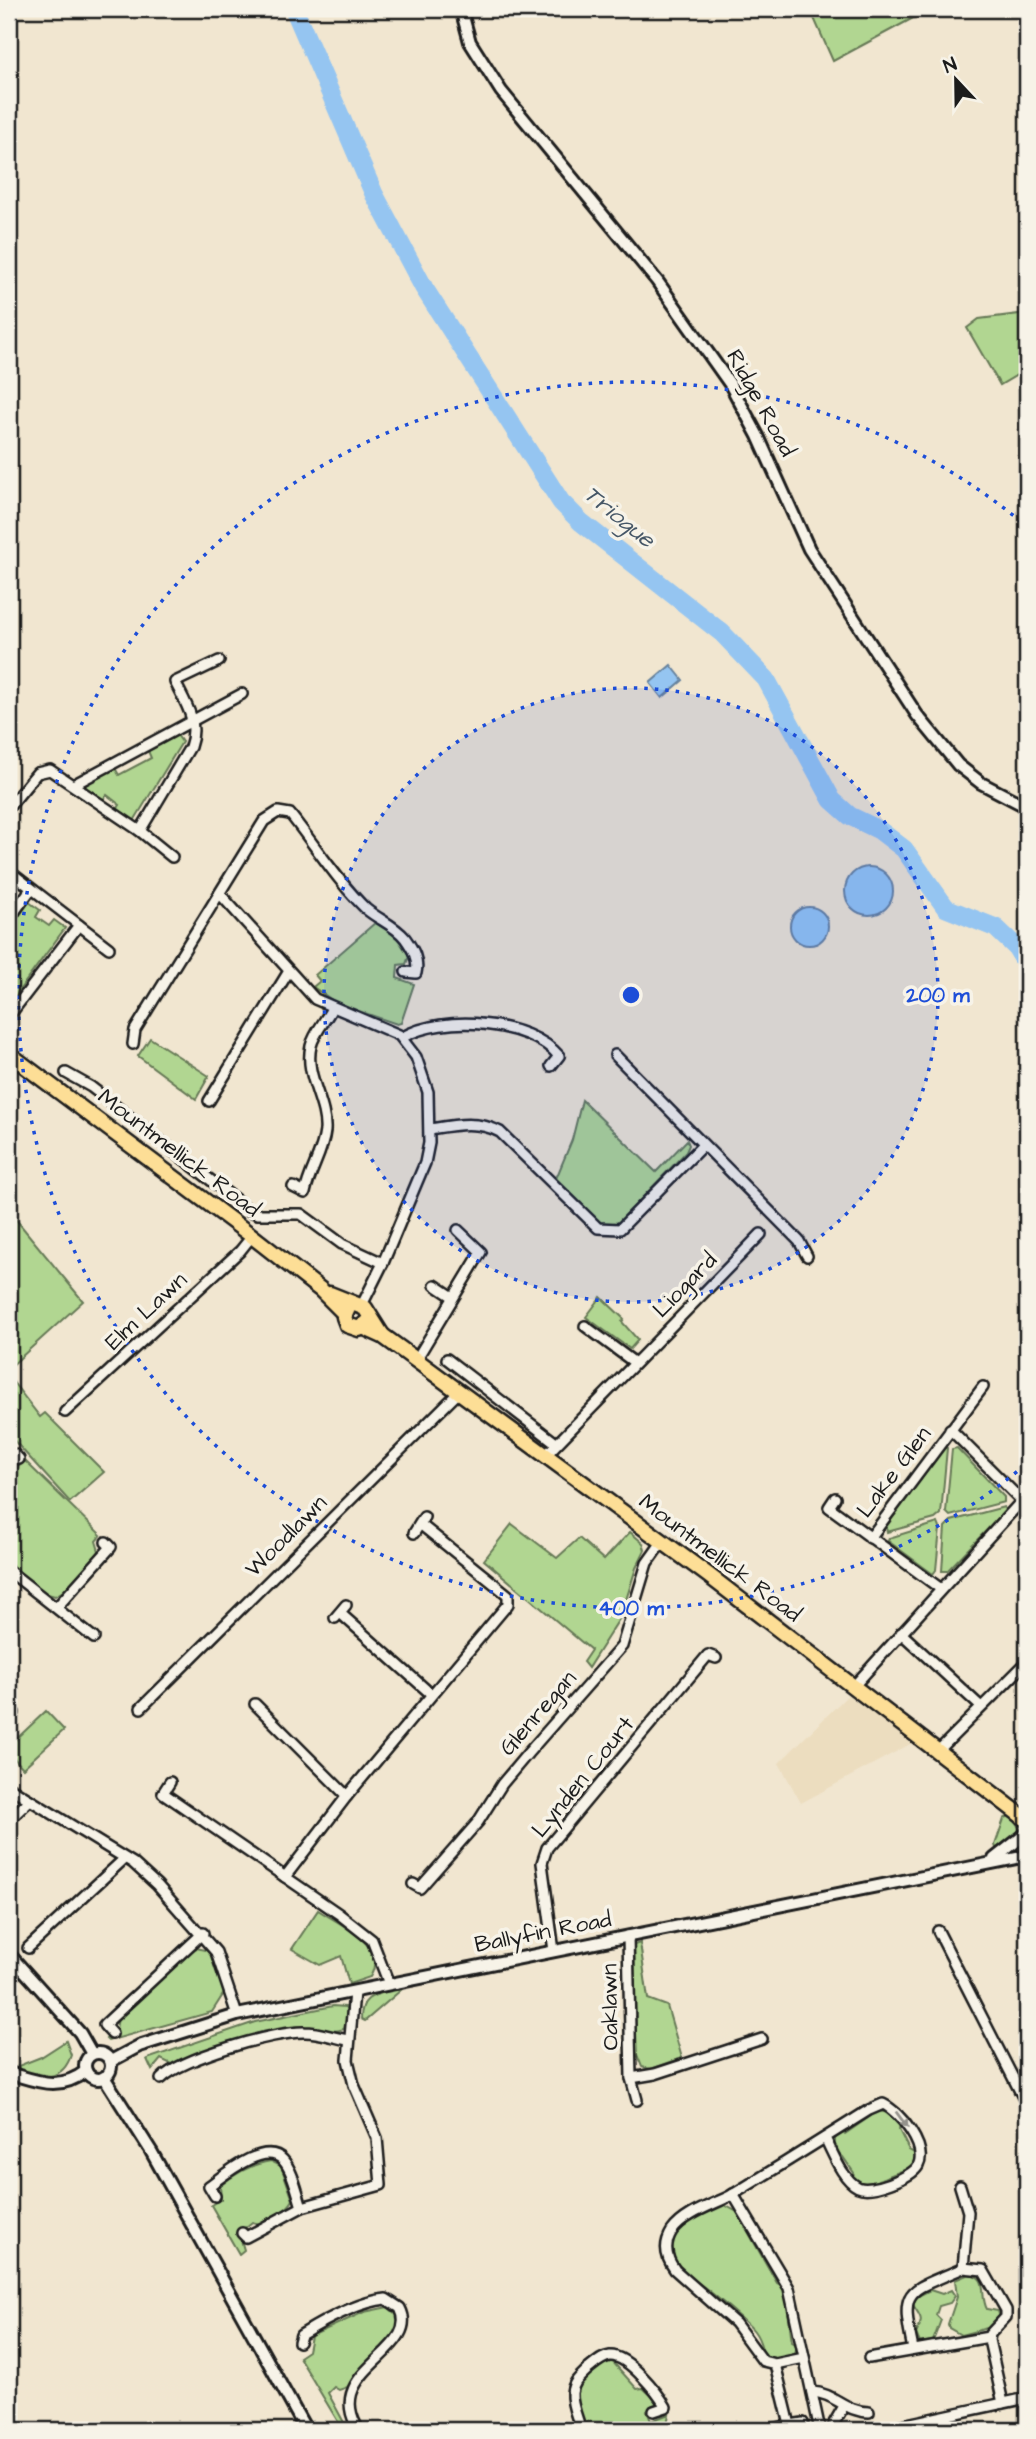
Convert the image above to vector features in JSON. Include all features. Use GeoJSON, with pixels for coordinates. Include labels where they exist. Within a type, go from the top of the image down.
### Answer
{"type":"FeatureCollection","features":[{"type":"Feature","properties":{"kind":"main road","name":"Mountmellick Road"},"geometry":{"type":"LineString","coordinates":[[9,1054],[321,1290],[358,1313],[383,1336],[662,1542],[1027,1819]]}},
{"type":"Feature","properties":{"kind":"street","name":"Ridge Road"},"geometry":{"type":"LineString","coordinates":[[461,9],[470,42],[507,100],[657,281],[724,374],[758,436],[809,549],[917,715],[958,765],[981,783],[1027,807]]}},
{"type":"Feature","properties":{"kind":"street"},"geometry":{"type":"LineString","coordinates":[[140,831],[190,747],[194,734],[193,720],[175,682],[219,661]]}},
{"type":"Feature","properties":{"kind":"street"},"geometry":{"type":"LineString","coordinates":[[73,785],[242,694]]}},
{"type":"Feature","properties":{"kind":"street"},"geometry":{"type":"LineString","coordinates":[[9,807],[41,770],[50,770],[140,831],[172,857]]}},
{"type":"Feature","properties":{"kind":"street"},"geometry":{"type":"LineString","coordinates":[[133,1044],[135,1030],[264,821],[271,814],[290,814],[366,909],[391,923],[405,939],[418,966],[416,973],[406,972]]}},
{"type":"Feature","properties":{"kind":"street"},"geometry":{"type":"LineString","coordinates":[[9,871],[109,948]]}},
{"type":"Feature","properties":{"kind":"street"},"geometry":{"type":"LineString","coordinates":[[9,919],[31,889]]}},
{"type":"Feature","properties":{"kind":"street"},"geometry":{"type":"LineString","coordinates":[[220,894],[315,999],[403,1037],[416,1057],[428,1092],[430,1129],[425,1163],[383,1263],[358,1313]]}},
{"type":"Feature","properties":{"kind":"street"},"geometry":{"type":"LineString","coordinates":[[9,1016],[79,925]]}},
{"type":"Feature","properties":{"kind":"street"},"geometry":{"type":"LineString","coordinates":[[209,1101],[289,971]]}},
{"type":"Feature","properties":{"kind":"street"},"geometry":{"type":"LineString","coordinates":[[293,1187],[305,1193],[325,1131],[324,1113],[311,1072],[311,1046],[332,1007]]}},
{"type":"Feature","properties":{"kind":"street"},"geometry":{"type":"LineString","coordinates":[[403,1037],[422,1029],[455,1024],[482,1025],[529,1033],[548,1043],[559,1055],[551,1066]]}},
{"type":"Feature","properties":{"kind":"street"},"geometry":{"type":"LineString","coordinates":[[615,1055],[702,1146],[799,1241],[807,1256]]}},
{"type":"Feature","properties":{"kind":"street"},"geometry":{"type":"LineString","coordinates":[[66,1073],[101,1095],[249,1210],[257,1214],[301,1214],[342,1244],[383,1263]]}},
{"type":"Feature","properties":{"kind":"street"},"geometry":{"type":"LineString","coordinates":[[430,1129],[474,1124],[490,1126],[500,1132],[598,1228],[610,1231],[620,1229],[702,1146]]}},
{"type":"Feature","properties":{"kind":"street"},"geometry":{"type":"LineString","coordinates":[[416,1360],[481,1252],[458,1230]]}},
{"type":"Feature","properties":{"kind":"street","name":"Liogard"},"geometry":{"type":"LineString","coordinates":[[545,1456],[761,1234]]}},
{"type":"Feature","properties":{"kind":"street","name":"Elm Lawn"},"geometry":{"type":"LineString","coordinates":[[65,1412],[240,1251],[251,1236]]}},
{"type":"Feature","properties":{"kind":"street"},"geometry":{"type":"LineString","coordinates":[[435,1285],[453,1297]]}},
{"type":"Feature","properties":{"kind":"street"},"geometry":{"type":"LineString","coordinates":[[586,1326],[635,1363]]}},
{"type":"Feature","properties":{"kind":"street"},"geometry":{"type":"LineString","coordinates":[[447,1359],[556,1443]]}},
{"type":"Feature","properties":{"kind":"street","name":"Lake Glen"},"geometry":{"type":"LineString","coordinates":[[870,1538],[983,1387]]}},
{"type":"Feature","properties":{"kind":"street","name":"Woodlawn"},"geometry":{"type":"LineString","coordinates":[[141,1708],[459,1392]]}},
{"type":"Feature","properties":{"kind":"street","name":"Lake Glen"},"geometry":{"type":"LineString","coordinates":[[853,1688],[1024,1498],[950,1429]]}},
{"type":"Feature","properties":{"kind":"street"},"geometry":{"type":"LineString","coordinates":[[9,1459],[14,1454],[19,1459]]}},
{"type":"Feature","properties":{"kind":"street","name":"Lake Glen"},"geometry":{"type":"LineString","coordinates":[[835,1498],[829,1507],[941,1589]]}},
{"type":"Feature","properties":{"kind":"street"},"geometry":{"type":"LineString","coordinates":[[285,1877],[347,1796],[508,1604],[508,1595],[419,1524]]}},
{"type":"Feature","properties":{"kind":"street"},"geometry":{"type":"LineString","coordinates":[[57,1607],[111,1546],[106,1542]]}},
{"type":"Feature","properties":{"kind":"street","name":"Glenregan"},"geometry":{"type":"LineString","coordinates":[[413,1884],[420,1888],[478,1822],[511,1773],[622,1646],[634,1616],[647,1563],[662,1542]]}},
{"type":"Feature","properties":{"kind":"street"},"geometry":{"type":"LineString","coordinates":[[9,1571],[94,1638]]}},
{"type":"Feature","properties":{"kind":"street"},"geometry":{"type":"LineString","coordinates":[[340,1612],[431,1694]]}},
{"type":"Feature","properties":{"kind":"street"},"geometry":{"type":"LineString","coordinates":[[901,1633],[980,1706]]}},
{"type":"Feature","properties":{"kind":"street","name":"Lynden Court"},"geometry":{"type":"LineString","coordinates":[[554,1951],[542,1863],[547,1848],[708,1655],[716,1658]]}},
{"type":"Feature","properties":{"kind":"street"},"geometry":{"type":"LineString","coordinates":[[938,1751],[980,1706],[989,1703],[1027,1662]]}},
{"type":"Feature","properties":{"kind":"street"},"geometry":{"type":"LineString","coordinates":[[256,1704],[347,1796]]}},
{"type":"Feature","properties":{"kind":"street"},"geometry":{"type":"LineString","coordinates":[[170,1782],[163,1793],[372,1940],[389,1984]]}},
{"type":"Feature","properties":{"kind":"street"},"geometry":{"type":"LineString","coordinates":[[9,1787],[133,1863],[203,1934],[216,1952],[237,2015]]}},
{"type":"Feature","properties":{"kind":"street"},"geometry":{"type":"LineString","coordinates":[[9,1820],[30,1800]]}},
{"type":"Feature","properties":{"kind":"street","name":"Ballyfin Road"},"geometry":{"type":"LineString","coordinates":[[989,1863],[1009,1851],[1027,1833]]}},
{"type":"Feature","properties":{"kind":"street","name":"Ballyfin Road"},"geometry":{"type":"LineString","coordinates":[[111,2061],[139,2046],[237,2015],[1027,1856]]}},
{"type":"Feature","properties":{"kind":"street"},"geometry":{"type":"LineString","coordinates":[[28,1948],[124,1859]]}},
{"type":"Feature","properties":{"kind":"street"},"geometry":{"type":"LineString","coordinates":[[938,1931],[1027,2105]]}},
{"type":"Feature","properties":{"kind":"street"},"geometry":{"type":"LineString","coordinates":[[112,2034],[104,2025],[203,1934]]}},
{"type":"Feature","properties":{"kind":"street","name":"Oaklawn"},"geometry":{"type":"LineString","coordinates":[[628,1936],[631,2078],[637,2100]]}},
{"type":"Feature","properties":{"kind":"street"},"geometry":{"type":"LineString","coordinates":[[9,1954],[80,2034],[92,2054]]}},
{"type":"Feature","properties":{"kind":"street"},"geometry":{"type":"LineString","coordinates":[[242,2233],[246,2237],[302,2207],[382,2185],[377,2138],[350,2073],[349,2040],[354,1992]]}},
{"type":"Feature","properties":{"kind":"street"},"geometry":{"type":"LineString","coordinates":[[163,2072],[224,2050],[282,2035],[307,2032],[349,2040]]}},
{"type":"Feature","properties":{"kind":"street","name":"Oaklawn"},"geometry":{"type":"LineString","coordinates":[[631,2078],[655,2074],[762,2039]]}},
{"type":"Feature","properties":{"kind":"street"},"geometry":{"type":"LineString","coordinates":[[101,2052],[111,2061],[111,2068],[104,2077],[93,2078],[86,2071],[85,2063],[92,2054],[101,2052]]}},
{"type":"Feature","properties":{"kind":"street"},"geometry":{"type":"LineString","coordinates":[[9,2073],[47,2085],[67,2081],[86,2071]]}},
{"type":"Feature","properties":{"kind":"street"},"geometry":{"type":"LineString","coordinates":[[104,2077],[151,2151],[306,2430]]}},
{"type":"Feature","properties":{"kind":"street"},"geometry":{"type":"LineString","coordinates":[[804,2358],[775,2364],[760,2358],[735,2323],[675,2270],[666,2254],[669,2237],[678,2224],[883,2104],[903,2118],[919,2151],[919,2164],[912,2172],[875,2190],[866,2190],[851,2182],[825,2138]]}},
{"type":"Feature","properties":{"kind":"street"},"geometry":{"type":"LineString","coordinates":[[215,2196],[209,2186],[248,2159],[272,2154],[280,2157],[287,2166],[302,2207]]}},
{"type":"Feature","properties":{"kind":"street"},"geometry":{"type":"LineString","coordinates":[[960,2186],[968,2212],[962,2268]]}},
{"type":"Feature","properties":{"kind":"street"},"geometry":{"type":"LineString","coordinates":[[733,2194],[789,2288],[820,2430]]}},
{"type":"Feature","properties":{"kind":"street"},"geometry":{"type":"LineString","coordinates":[[869,2358],[913,2349],[927,2350],[989,2337],[1006,2317],[1005,2304],[982,2270],[962,2268],[918,2287],[906,2300],[906,2315],[913,2349]]}},
{"type":"Feature","properties":{"kind":"street"},"geometry":{"type":"LineString","coordinates":[[299,2342],[301,2335],[319,2324],[373,2302],[386,2300],[400,2308],[404,2319],[397,2337],[362,2374],[351,2394],[351,2414],[359,2430]]}},
{"type":"Feature","properties":{"kind":"street"},"geometry":{"type":"LineString","coordinates":[[989,2337],[1003,2403]]}},
{"type":"Feature","properties":{"kind":"street"},"geometry":{"type":"LineString","coordinates":[[581,2430],[572,2400],[573,2388],[581,2376],[605,2357],[614,2356],[622,2360],[658,2392],[666,2407],[654,2411]]}},
{"type":"Feature","properties":{"kind":"street"},"geometry":{"type":"LineString","coordinates":[[775,2364],[790,2425]]}},
{"type":"Feature","properties":{"kind":"street"},"geometry":{"type":"LineString","coordinates":[[812,2392],[833,2395],[844,2406],[869,2412]]}},
{"type":"Feature","properties":{"kind":"street"},"geometry":{"type":"LineString","coordinates":[[879,2430],[1027,2398]]}},
{"type":"Feature","properties":{"kind":"street"},"geometry":{"type":"LineString","coordinates":[[834,2423],[844,2406]]}},
{"type":"Feature","properties":{"kind":"street"},"geometry":{"type":"LineString","coordinates":[[768,2430],[803,2423]]}},
{"type":"Feature","properties":{"kind":"shaded area"},"geometry":{"type":"Polygon","coordinates":[[[848,1695],[914,1742],[801,1803],[779,1763],[848,1695]]]}},
{"type":"Feature","properties":{"kind":"green space"},"geometry":{"type":"Polygon","coordinates":[[[810,9],[930,9],[833,61],[810,9]]]}},
{"type":"Feature","properties":{"kind":"green space"},"geometry":{"type":"Polygon","coordinates":[[[1027,313],[1027,369],[1000,385],[967,328],[979,319],[1027,313]]]}},
{"type":"Feature","properties":{"kind":"green space"},"geometry":{"type":"Polygon","coordinates":[[[177,735],[182,742],[134,821],[130,822],[116,811],[120,805],[107,795],[102,801],[86,789],[85,784],[115,768],[119,775],[151,758],[148,751],[177,735]]]}},
{"type":"Feature","properties":{"kind":"green space"},"geometry":{"type":"Polygon","coordinates":[[[29,902],[40,910],[36,917],[49,926],[54,920],[65,928],[9,1004],[9,931],[29,902]]]}},
{"type":"Feature","properties":{"kind":"green space"},"geometry":{"type":"Polygon","coordinates":[[[376,922],[396,936],[409,956],[406,964],[398,965],[397,978],[414,984],[401,1023],[397,1024],[338,1004],[313,987],[320,981],[315,975],[376,922]]]}},
{"type":"Feature","properties":{"kind":"green space"},"geometry":{"type":"Polygon","coordinates":[[[150,1038],[209,1076],[196,1099],[138,1056],[150,1038]]]}},
{"type":"Feature","properties":{"kind":"green space"},"geometry":{"type":"Polygon","coordinates":[[[582,1100],[656,1172],[687,1140],[689,1145],[686,1152],[618,1223],[599,1224],[555,1181],[572,1140],[582,1100]]]}},
{"type":"Feature","properties":{"kind":"green space"},"geometry":{"type":"Polygon","coordinates":[[[9,1211],[83,1301],[9,1368],[9,1211]]]}},
{"type":"Feature","properties":{"kind":"green space"},"geometry":{"type":"Polygon","coordinates":[[[601,1297],[624,1319],[622,1322],[638,1340],[630,1349],[586,1317],[601,1297]]]}},
{"type":"Feature","properties":{"kind":"green space"},"geometry":{"type":"Polygon","coordinates":[[[9,1377],[40,1417],[45,1413],[104,1472],[70,1502],[9,1435],[9,1377]]]}},
{"type":"Feature","properties":{"kind":"green space"},"geometry":{"type":"Polygon","coordinates":[[[945,1447],[941,1514],[935,1519],[887,1532],[886,1527],[945,1447]]]}},
{"type":"Feature","properties":{"kind":"green space"},"geometry":{"type":"Polygon","coordinates":[[[957,1448],[1004,1497],[1004,1502],[950,1516],[946,1512],[952,1449],[957,1448]]]}},
{"type":"Feature","properties":{"kind":"green space"},"geometry":{"type":"Polygon","coordinates":[[[25,1461],[101,1535],[96,1541],[99,1551],[97,1557],[65,1590],[55,1596],[44,1593],[9,1566],[9,1467],[16,1469],[25,1461]]]}},
{"type":"Feature","properties":{"kind":"green space"},"geometry":{"type":"Polygon","coordinates":[[[1004,1507],[1005,1511],[947,1571],[942,1571],[945,1527],[951,1521],[1004,1507]]]}},
{"type":"Feature","properties":{"kind":"green space"},"geometry":{"type":"Polygon","coordinates":[[[938,1523],[940,1528],[936,1570],[933,1574],[888,1541],[889,1538],[938,1523]]]}},
{"type":"Feature","properties":{"kind":"green space"},"geometry":{"type":"Polygon","coordinates":[[[512,1524],[557,1558],[579,1538],[604,1560],[630,1532],[643,1543],[645,1550],[636,1568],[621,1616],[588,1668],[583,1662],[591,1650],[484,1560],[512,1524]]]}},
{"type":"Feature","properties":{"kind":"green space"},"geometry":{"type":"Polygon","coordinates":[[[46,1711],[64,1730],[23,1768],[9,1753],[9,1746],[46,1711]]]}},
{"type":"Feature","properties":{"kind":"green space"},"geometry":{"type":"Polygon","coordinates":[[[1011,1815],[1020,1829],[1004,1849],[997,1851],[995,1845],[1004,1819],[1011,1815]]]}},
{"type":"Feature","properties":{"kind":"green space"},"geometry":{"type":"Polygon","coordinates":[[[318,1910],[349,1929],[367,1945],[373,1955],[374,1966],[370,1977],[349,1984],[341,1956],[320,1965],[292,1949],[318,1910]]]}},
{"type":"Feature","properties":{"kind":"green space"},"geometry":{"type":"Polygon","coordinates":[[[640,1943],[648,1999],[667,2006],[682,2058],[651,2069],[642,2067],[636,2052],[634,1945],[640,1943]]]}},
{"type":"Feature","properties":{"kind":"green space"},"geometry":{"type":"Polygon","coordinates":[[[195,1948],[210,1951],[224,1993],[212,2012],[108,2041],[106,2039],[116,2030],[118,2017],[195,1948]]]}},
{"type":"Feature","properties":{"kind":"green space"},"geometry":{"type":"Polygon","coordinates":[[[401,1990],[365,2021],[361,2019],[366,2001],[375,1995],[401,1990]]]}},
{"type":"Feature","properties":{"kind":"green space"},"geometry":{"type":"Polygon","coordinates":[[[333,2006],[345,2007],[348,2011],[344,2029],[331,2031],[289,2028],[173,2065],[161,2059],[152,2070],[147,2059],[255,2022],[333,2006]]]}},
{"type":"Feature","properties":{"kind":"green space"},"geometry":{"type":"Polygon","coordinates":[[[66,2041],[71,2055],[63,2070],[44,2077],[20,2072],[18,2066],[41,2057],[66,2041]]]}},
{"type":"Feature","properties":{"kind":"green space"},"geometry":{"type":"Polygon","coordinates":[[[878,2111],[890,2113],[900,2123],[899,2130],[909,2150],[916,2154],[912,2167],[878,2180],[876,2185],[860,2185],[852,2178],[854,2173],[843,2157],[835,2150],[835,2139],[839,2132],[845,2134],[878,2111]]]}},
{"type":"Feature","properties":{"kind":"green space"},"geometry":{"type":"Polygon","coordinates":[[[271,2161],[281,2166],[293,2200],[279,2214],[260,2224],[252,2222],[239,2233],[244,2250],[239,2254],[211,2205],[221,2199],[220,2186],[231,2177],[250,2167],[271,2161]]]}},
{"type":"Feature","properties":{"kind":"green space"},"geometry":{"type":"Polygon","coordinates":[[[721,2203],[737,2212],[777,2283],[785,2287],[792,2342],[797,2345],[795,2354],[775,2359],[764,2356],[758,2337],[750,2326],[712,2293],[691,2279],[671,2256],[673,2237],[679,2229],[686,2222],[721,2203]]]}},
{"type":"Feature","properties":{"kind":"green space"},"geometry":{"type":"Polygon","coordinates":[[[969,2274],[980,2279],[987,2309],[998,2311],[1000,2318],[991,2327],[961,2335],[949,2328],[948,2324],[957,2297],[955,2280],[969,2274]]]}},
{"type":"Feature","properties":{"kind":"green space"},"geometry":{"type":"Polygon","coordinates":[[[930,2290],[942,2294],[951,2290],[955,2296],[950,2303],[939,2306],[936,2315],[941,2320],[933,2341],[920,2343],[916,2334],[920,2317],[912,2303],[916,2297],[930,2290]]]}},
{"type":"Feature","properties":{"kind":"green space"},"geometry":{"type":"Polygon","coordinates":[[[388,2307],[400,2318],[397,2331],[348,2387],[339,2390],[334,2387],[328,2393],[348,2430],[343,2430],[299,2357],[308,2351],[311,2336],[364,2312],[388,2307]]]}},
{"type":"Feature","properties":{"kind":"green space"},"geometry":{"type":"Polygon","coordinates":[[[611,2360],[637,2389],[643,2388],[656,2400],[656,2406],[647,2411],[651,2421],[669,2414],[666,2430],[584,2430],[578,2407],[582,2380],[589,2372],[611,2360]]]}},
{"type":"Feature","properties":{"kind":"water"},"geometry":{"type":"Polygon","coordinates":[[[671,665],[683,680],[662,698],[650,683],[671,665]]]}},
{"type":"Feature","properties":{"kind":"water"},"geometry":{"type":"Polygon","coordinates":[[[869,867],[886,874],[893,891],[886,908],[869,915],[852,908],[845,891],[852,874],[869,867]]]}},
{"type":"Feature","properties":{"kind":"water"},"geometry":{"type":"Polygon","coordinates":[[[809,907],[822,913],[828,926],[822,939],[809,945],[796,939],[790,926],[796,913],[809,907]]]}},
{"type":"Feature","properties":{"kind":"waterway","name":"Triogue"},"geometry":{"type":"LineString","coordinates":[[294,9],[374,194],[424,288],[561,502],[581,522],[722,633],[766,679],[832,800],[850,816],[879,830],[904,849],[946,908],[996,928],[1016,947],[1027,965]]}}]}
